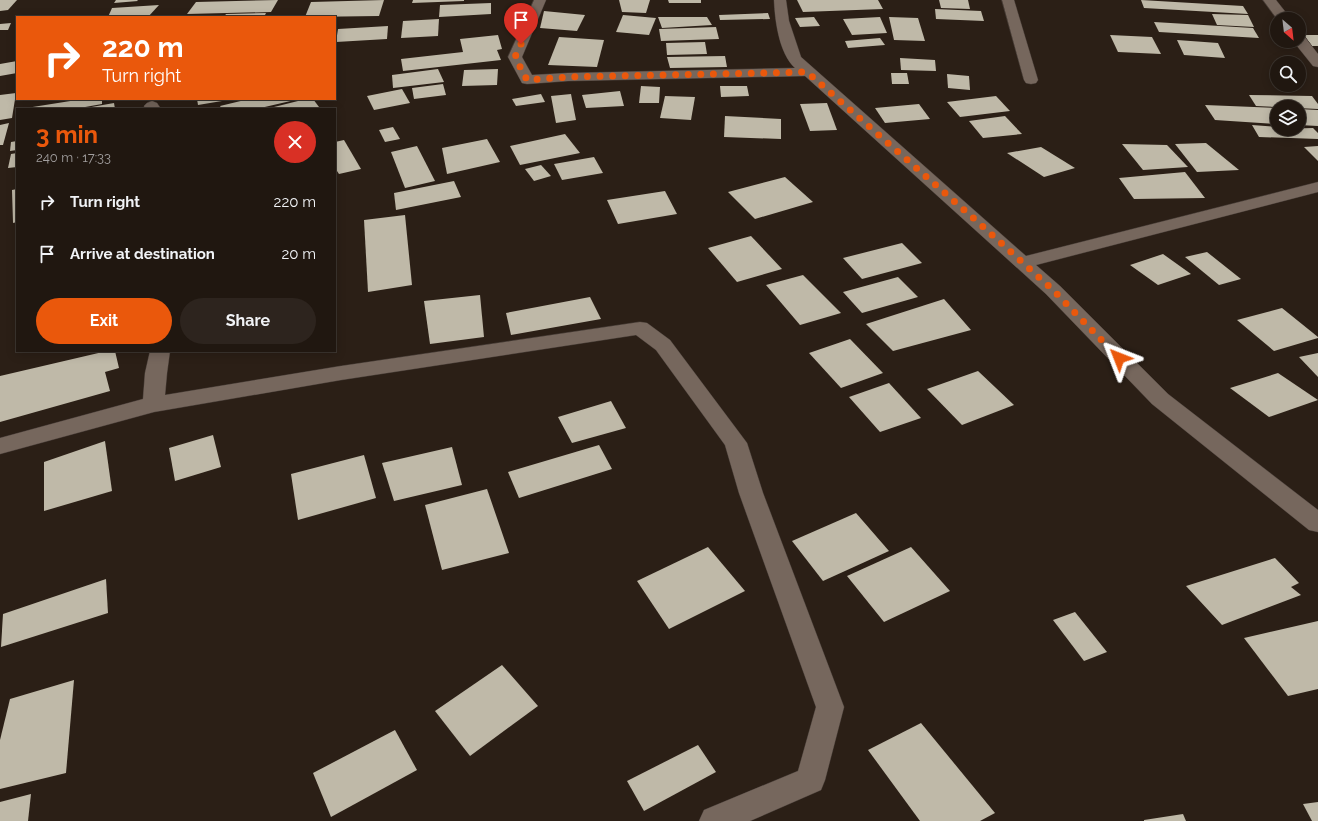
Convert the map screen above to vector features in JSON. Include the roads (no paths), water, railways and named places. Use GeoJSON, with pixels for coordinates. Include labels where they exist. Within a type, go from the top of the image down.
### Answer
{"type":"FeatureCollection","features":[{"type":"Feature","properties":{"kind":"street"},"geometry":{"type":"LineString","coordinates":[[540,0],[515,57],[527,80],[568,77],[807,72]]}},
{"type":"Feature","properties":{"kind":"street"},"geometry":{"type":"LineString","coordinates":[[780,0],[782,21],[794,60],[1053,290],[1160,399],[1318,523]]}},
{"type":"Feature","properties":{"kind":"street"},"geometry":{"type":"LineString","coordinates":[[1008,0],[1031,80]]}},
{"type":"Feature","properties":{"kind":"street"},"geometry":{"type":"LineString","coordinates":[[1269,0],[1278,12]]}},
{"type":"Feature","properties":{"kind":"street"},"geometry":{"type":"LineString","coordinates":[[1306,48],[1318,63]]}},
{"type":"Feature","properties":{"kind":"street"},"geometry":{"type":"LineString","coordinates":[[1022,263],[1318,187]]}},
{"type":"Feature","properties":{"kind":"street"},"geometry":{"type":"LineString","coordinates":[[0,446],[59,428],[154,404],[341,373],[640,328],[663,345],[736,443],[751,493],[830,707],[810,780],[715,821]]}},
{"type":"Feature","properties":{"kind":"street"},"geometry":{"type":"LineString","coordinates":[[154,404],[156,373],[160,352]]}}]}
